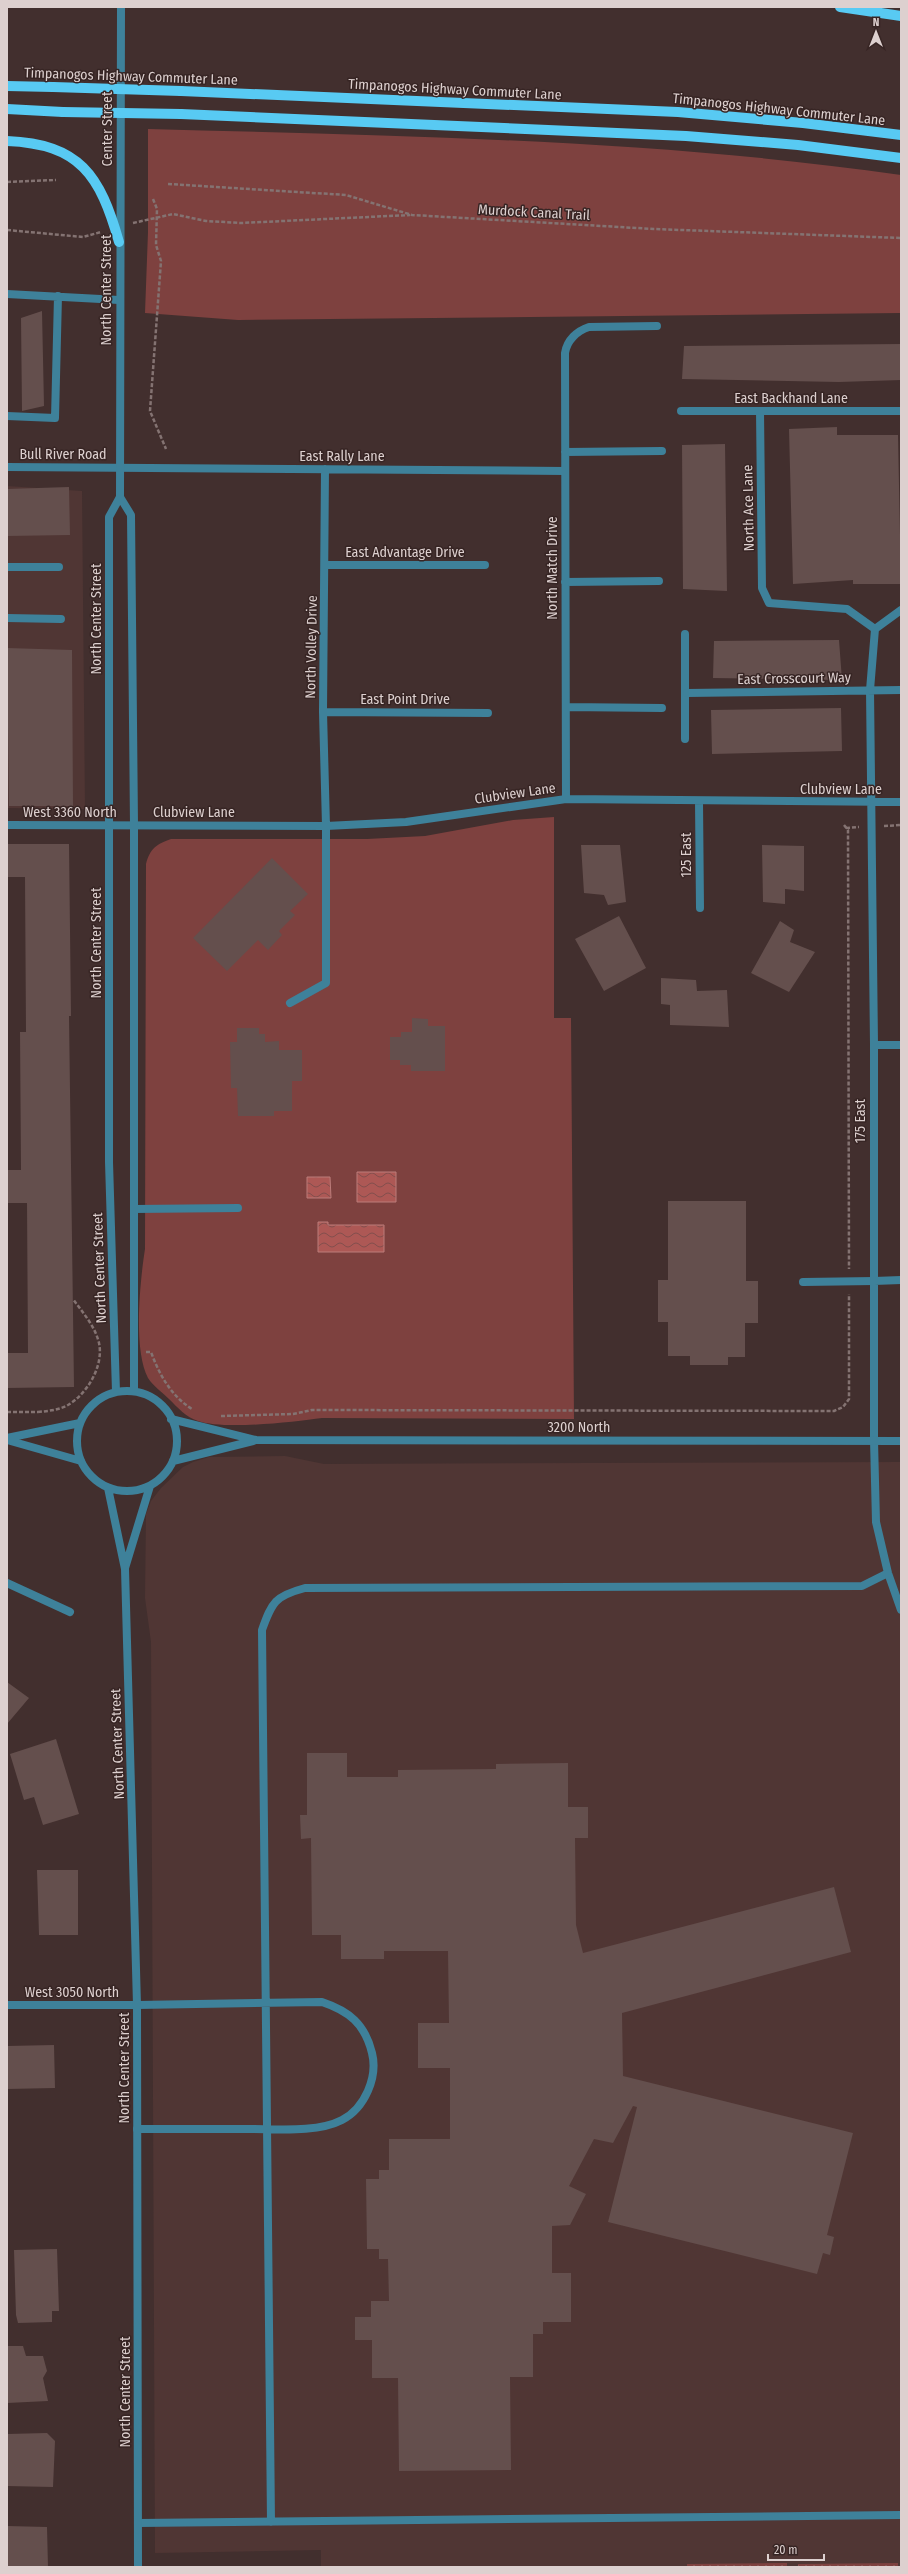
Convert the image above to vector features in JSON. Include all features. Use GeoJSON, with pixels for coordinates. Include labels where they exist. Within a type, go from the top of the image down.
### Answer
{"type":"FeatureCollection","features":[{"type":"Feature","properties":{"kind":"main road"},"geometry":{"type":"LineString","coordinates":[[840,7],[901,16]]}},
{"type":"Feature","properties":{"kind":"main road","name":"Timpanogos Highway Commuter Lane"},"geometry":{"type":"LineString","coordinates":[[7,86],[53,86],[678,112],[803,123],[901,135]]}},
{"type":"Feature","properties":{"kind":"main road"},"geometry":{"type":"LineString","coordinates":[[7,109],[63,112],[180,114],[686,136],[798,145],[901,158]]}},
{"type":"Feature","properties":{"kind":"main road"},"geometry":{"type":"LineString","coordinates":[[7,141],[44,144],[57,149],[80,164],[95,184],[117,227],[119,242]]}},
{"type":"Feature","properties":{"kind":"street","name":"Center Street"},"geometry":{"type":"LineString","coordinates":[[117,227],[121,7]]}},
{"type":"Feature","properties":{"kind":"street","name":"North Center Street"},"geometry":{"type":"LineString","coordinates":[[116,1392],[109,1162],[109,517],[120,497],[119,242]]}},
{"type":"Feature","properties":{"kind":"street"},"geometry":{"type":"LineString","coordinates":[[7,294],[119,300]]}},
{"type":"Feature","properties":{"kind":"street"},"geometry":{"type":"LineString","coordinates":[[7,416],[55,418],[58,296]]}},
{"type":"Feature","properties":{"kind":"street","name":"North Match Drive"},"geometry":{"type":"LineString","coordinates":[[566,799],[565,353],[571,339],[589,327],[658,326]]}},
{"type":"Feature","properties":{"kind":"street","name":"East Backhand Lane"},"geometry":{"type":"LineString","coordinates":[[681,411],[901,410]]}},
{"type":"Feature","properties":{"kind":"street","name":"North Ace Lane"},"geometry":{"type":"LineString","coordinates":[[760,411],[762,588],[769,603],[847,609],[875,629]]}},
{"type":"Feature","properties":{"kind":"street"},"geometry":{"type":"LineString","coordinates":[[565,452],[662,452]]}},
{"type":"Feature","properties":{"kind":"street","name":"Bull River Road"},"geometry":{"type":"LineString","coordinates":[[7,467],[120,468]]}},
{"type":"Feature","properties":{"kind":"street","name":"East Rally Lane"},"geometry":{"type":"LineString","coordinates":[[120,468],[565,471]]}},
{"type":"Feature","properties":{"kind":"street","name":"North Volley Drive"},"geometry":{"type":"LineString","coordinates":[[290,1003],[326,983],[326,826],[323,712],[325,469]]}},
{"type":"Feature","properties":{"kind":"street"},"geometry":{"type":"LineString","coordinates":[[120,497],[131,516],[134,825],[134,1391]]}},
{"type":"Feature","properties":{"kind":"street","name":"East Advantage Drive"},"geometry":{"type":"LineString","coordinates":[[325,565],[485,565]]}},
{"type":"Feature","properties":{"kind":"street"},"geometry":{"type":"LineString","coordinates":[[7,567],[59,566]]}},
{"type":"Feature","properties":{"kind":"street"},"geometry":{"type":"LineString","coordinates":[[565,582],[659,581]]}},
{"type":"Feature","properties":{"kind":"street"},"geometry":{"type":"LineString","coordinates":[[875,629],[901,610]]}},
{"type":"Feature","properties":{"kind":"street"},"geometry":{"type":"LineString","coordinates":[[7,618],[61,619]]}},
{"type":"Feature","properties":{"kind":"street","name":"175 East"},"geometry":{"type":"LineString","coordinates":[[875,629],[870,690],[870,802],[874,1045],[874,1440],[876,1522],[888,1573],[901,1610]]}},
{"type":"Feature","properties":{"kind":"street"},"geometry":{"type":"LineString","coordinates":[[685,634],[687,693],[685,739]]}},
{"type":"Feature","properties":{"kind":"street","name":"East Crosscourt Way"},"geometry":{"type":"LineString","coordinates":[[687,693],[901,690]]}},
{"type":"Feature","properties":{"kind":"street"},"geometry":{"type":"LineString","coordinates":[[566,707],[662,708]]}},
{"type":"Feature","properties":{"kind":"street","name":"East Point Drive"},"geometry":{"type":"LineString","coordinates":[[323,712],[488,712]]}},
{"type":"Feature","properties":{"kind":"street","name":"Clubview Lane"},"geometry":{"type":"LineString","coordinates":[[134,825],[326,826],[406,822],[566,799],[699,802],[901,802]]}},
{"type":"Feature","properties":{"kind":"street","name":"125 East"},"geometry":{"type":"LineString","coordinates":[[699,802],[700,908]]}},
{"type":"Feature","properties":{"kind":"street","name":"West 3360 North"},"geometry":{"type":"LineString","coordinates":[[7,825],[134,825]]}},
{"type":"Feature","properties":{"kind":"street"},"geometry":{"type":"LineString","coordinates":[[874,1045],[901,1044]]}},
{"type":"Feature","properties":{"kind":"street"},"geometry":{"type":"LineString","coordinates":[[134,1209],[238,1208]]}},
{"type":"Feature","properties":{"kind":"street"},"geometry":{"type":"LineString","coordinates":[[803,1282],[901,1280]]}},
{"type":"Feature","properties":{"kind":"street"},"geometry":{"type":"LineString","coordinates":[[134,1391],[150,1397],[159,1404],[171,1419],[178,1440],[173,1461],[166,1473],[150,1486],[127,1493],[108,1488],[93,1479],[81,1461],[75,1445],[80,1423],[89,1408],[100,1399],[116,1392],[134,1391]]}},
{"type":"Feature","properties":{"kind":"street"},"geometry":{"type":"LineString","coordinates":[[171,1419],[256,1440]]}},
{"type":"Feature","properties":{"kind":"street"},"geometry":{"type":"LineString","coordinates":[[7,1439],[80,1423]]}},
{"type":"Feature","properties":{"kind":"street"},"geometry":{"type":"LineString","coordinates":[[7,1439],[81,1461]]}},
{"type":"Feature","properties":{"kind":"street"},"geometry":{"type":"LineString","coordinates":[[173,1461],[256,1440]]}},
{"type":"Feature","properties":{"kind":"street","name":"3200 North"},"geometry":{"type":"LineString","coordinates":[[256,1440],[901,1440]]}},
{"type":"Feature","properties":{"kind":"street"},"geometry":{"type":"LineString","coordinates":[[124,1569],[150,1486]]}},
{"type":"Feature","properties":{"kind":"street"},"geometry":{"type":"LineString","coordinates":[[108,1488],[124,1569]]}},
{"type":"Feature","properties":{"kind":"street","name":"North Center Street"},"geometry":{"type":"LineString","coordinates":[[124,1569],[137,2005],[138,2567]]}},
{"type":"Feature","properties":{"kind":"street"},"geometry":{"type":"LineString","coordinates":[[271,2522],[262,1630],[270,1606],[284,1594],[305,1588],[862,1586],[888,1573]]}},
{"type":"Feature","properties":{"kind":"street"},"geometry":{"type":"LineString","coordinates":[[7,1583],[70,1612]]}},
{"type":"Feature","properties":{"kind":"street"},"geometry":{"type":"LineString","coordinates":[[137,2129],[307,2129],[342,2120],[363,2102],[372,2081],[374,2060],[369,2040],[360,2025],[342,2009],[322,2002],[266,2003]]}},
{"type":"Feature","properties":{"kind":"street","name":"West 3050 North"},"geometry":{"type":"LineString","coordinates":[[7,2005],[266,2003]]}},
{"type":"Feature","properties":{"kind":"street"},"geometry":{"type":"LineString","coordinates":[[138,2523],[901,2515]]}},
{"type":"Feature","properties":{"kind":"path"},"geometry":{"type":"LineString","coordinates":[[7,182],[56,180]]}},
{"type":"Feature","properties":{"kind":"path","name":"Murdock Canal Trail"},"geometry":{"type":"LineString","coordinates":[[168,184],[346,195],[412,215],[654,229],[901,238]]}},
{"type":"Feature","properties":{"kind":"path"},"geometry":{"type":"LineString","coordinates":[[153,199],[157,209],[156,245],[161,261],[160,296],[150,411],[166,449]]}},
{"type":"Feature","properties":{"kind":"path"},"geometry":{"type":"LineString","coordinates":[[7,230],[83,237],[117,227],[174,214],[206,221],[241,223],[412,215]]}},
{"type":"Feature","properties":{"kind":"path"},"geometry":{"type":"LineString","coordinates":[[219,1416],[293,1414],[312,1410],[834,1412],[844,1407],[849,1399],[849,1281],[848,830],[844,825]]}},
{"type":"Feature","properties":{"kind":"path"},"geometry":{"type":"LineString","coordinates":[[896,825],[901,825]]}},
{"type":"Feature","properties":{"kind":"path"},"geometry":{"type":"LineString","coordinates":[[7,1412],[52,1411],[68,1405],[96,1375],[100,1356],[99,1344],[92,1324],[73,1299]]}},
{"type":"Feature","properties":{"kind":"path"},"geometry":{"type":"LineString","coordinates":[[151,1352],[157,1369],[168,1388],[196,1412]]}},
{"type":"Feature","properties":{"kind":"shaded area"},"geometry":{"type":"Polygon","coordinates":[[[148,129],[431,137],[620,146],[807,163],[901,175],[901,313],[238,320],[145,313],[148,232],[148,129]]]}},
{"type":"Feature","properties":{"kind":"shaded area"},"geometry":{"type":"Polygon","coordinates":[[[7,486],[82,491],[85,809],[7,808],[7,486]]]}},
{"type":"Feature","properties":{"kind":"shaded area"},"geometry":{"type":"Polygon","coordinates":[[[554,817],[554,1018],[571,1018],[574,1419],[322,1418],[277,1423],[224,1425],[198,1421],[186,1415],[150,1381],[143,1366],[140,1351],[139,1315],[141,1279],[145,1249],[146,864],[149,854],[158,845],[171,839],[367,839],[425,836],[513,820],[554,817]]]}},
{"type":"Feature","properties":{"kind":"shaded area"},"geometry":{"type":"Polygon","coordinates":[[[285,1456],[324,1464],[901,1462],[901,2567],[321,2567],[321,2550],[155,2553],[151,1642],[145,1598],[146,1514],[151,1501],[161,1488],[183,1467],[193,1462],[209,1457],[285,1456]]]}},
{"type":"Feature","properties":{"kind":"shaded area"},"geometry":{"type":"Polygon","coordinates":[[[787,2563],[787,2567],[687,2567],[687,2564],[787,2563]]]}},
{"type":"Feature","properties":{"kind":"shaded area"},"geometry":{"type":"Polygon","coordinates":[[[898,2563],[898,2567],[798,2567],[798,2564],[898,2563]]]}},
{"type":"Feature","properties":{"kind":"water"},"geometry":{"type":"Polygon","coordinates":[[[357,1172],[396,1172],[396,1202],[357,1202],[357,1172]]]}},
{"type":"Feature","properties":{"kind":"water"},"geometry":{"type":"Polygon","coordinates":[[[307,1177],[330,1177],[331,1198],[307,1198],[307,1177]]]}},
{"type":"Feature","properties":{"kind":"water"},"geometry":{"type":"Polygon","coordinates":[[[318,1222],[328,1222],[328,1225],[384,1225],[384,1252],[318,1252],[318,1222]]]}},
{"type":"Feature","properties":{"kind":"building"},"geometry":{"type":"Polygon","coordinates":[[[42,311],[44,406],[22,411],[21,318],[42,311]]]}},
{"type":"Feature","properties":{"kind":"building"},"geometry":{"type":"Polygon","coordinates":[[[901,344],[901,380],[839,382],[682,379],[684,346],[901,344]]]}},
{"type":"Feature","properties":{"kind":"building"},"geometry":{"type":"Polygon","coordinates":[[[837,427],[837,435],[898,435],[901,584],[853,584],[853,580],[793,584],[789,429],[837,427]]]}},
{"type":"Feature","properties":{"kind":"building"},"geometry":{"type":"Polygon","coordinates":[[[725,444],[727,591],[683,589],[682,445],[725,444]]]}},
{"type":"Feature","properties":{"kind":"building"},"geometry":{"type":"Polygon","coordinates":[[[69,487],[70,535],[7,536],[7,489],[69,487]]]}},
{"type":"Feature","properties":{"kind":"building"},"geometry":{"type":"Polygon","coordinates":[[[839,640],[842,680],[713,678],[714,641],[839,640]]]}},
{"type":"Feature","properties":{"kind":"building"},"geometry":{"type":"Polygon","coordinates":[[[7,648],[72,650],[73,806],[9,806],[7,648]]]}},
{"type":"Feature","properties":{"kind":"building"},"geometry":{"type":"Polygon","coordinates":[[[841,708],[842,751],[712,754],[711,710],[841,708]]]}},
{"type":"Feature","properties":{"kind":"building"},"geometry":{"type":"Polygon","coordinates":[[[7,844],[69,844],[71,1016],[69,1016],[74,1387],[7,1388],[7,1353],[28,1353],[27,1203],[7,1203],[7,1170],[21,1170],[20,1032],[26,1032],[25,877],[7,877],[7,844]]]}},
{"type":"Feature","properties":{"kind":"building"},"geometry":{"type":"Polygon","coordinates":[[[581,845],[620,845],[626,902],[608,905],[604,895],[584,893],[581,845]]]}},
{"type":"Feature","properties":{"kind":"building"},"geometry":{"type":"Polygon","coordinates":[[[762,845],[804,846],[804,891],[785,889],[785,904],[763,902],[762,845]]]}},
{"type":"Feature","properties":{"kind":"building"},"geometry":{"type":"Polygon","coordinates":[[[272,858],[308,894],[290,911],[295,915],[279,931],[282,935],[268,950],[258,940],[227,971],[193,938],[272,858]]]}},
{"type":"Feature","properties":{"kind":"building"},"geometry":{"type":"Polygon","coordinates":[[[619,916],[646,968],[604,991],[575,939],[619,916]]]}},
{"type":"Feature","properties":{"kind":"building"},"geometry":{"type":"Polygon","coordinates":[[[780,921],[794,930],[790,942],[815,952],[789,992],[751,973],[780,921]]]}},
{"type":"Feature","properties":{"kind":"building"},"geometry":{"type":"Polygon","coordinates":[[[661,978],[696,980],[697,991],[727,990],[729,1027],[670,1025],[670,1005],[661,1004],[661,978]]]}},
{"type":"Feature","properties":{"kind":"building"},"geometry":{"type":"Polygon","coordinates":[[[412,1018],[428,1019],[428,1026],[445,1026],[445,1071],[411,1071],[411,1065],[400,1065],[400,1060],[390,1060],[390,1037],[401,1037],[401,1032],[412,1032],[412,1018]]]}},
{"type":"Feature","properties":{"kind":"building"},"geometry":{"type":"Polygon","coordinates":[[[237,1028],[259,1028],[259,1034],[265,1034],[265,1042],[279,1041],[279,1050],[302,1050],[302,1081],[292,1081],[292,1111],[274,1111],[274,1116],[238,1116],[237,1088],[231,1088],[230,1042],[237,1042],[237,1028]]]}},
{"type":"Feature","properties":{"kind":"building"},"geometry":{"type":"Polygon","coordinates":[[[668,1201],[746,1201],[746,1281],[758,1281],[758,1323],[745,1323],[745,1357],[728,1357],[728,1365],[690,1365],[690,1356],[668,1356],[668,1322],[658,1322],[658,1280],[668,1280],[668,1201]]]}},
{"type":"Feature","properties":{"kind":"building"},"geometry":{"type":"Polygon","coordinates":[[[7,1682],[29,1698],[7,1724],[7,1682]]]}},
{"type":"Feature","properties":{"kind":"building"},"geometry":{"type":"Polygon","coordinates":[[[56,1739],[79,1814],[43,1825],[34,1797],[24,1800],[10,1754],[56,1739]]]}},
{"type":"Feature","properties":{"kind":"building"},"geometry":{"type":"Polygon","coordinates":[[[307,1753],[347,1753],[347,1777],[398,1777],[398,1770],[496,1769],[496,1764],[568,1763],[568,1807],[588,1807],[588,1838],[575,1838],[576,1925],[583,1953],[834,1887],[851,1952],[622,2013],[623,2076],[853,2133],[827,2235],[834,2237],[830,2255],[823,2253],[817,2274],[608,2222],[637,2107],[633,2106],[613,2143],[594,2139],[569,2186],[586,2194],[570,2225],[552,2226],[552,2273],[571,2273],[571,2322],[543,2322],[543,2334],[533,2334],[533,2377],[510,2377],[511,2470],[399,2471],[398,2378],[372,2378],[372,2340],[355,2340],[355,2317],[371,2317],[371,2301],[389,2301],[388,2259],[379,2259],[379,2249],[367,2249],[366,2179],[379,2179],[379,2170],[389,2170],[389,2139],[450,2139],[450,2068],[418,2068],[418,2023],[449,2023],[448,1951],[384,1951],[384,1959],[341,1959],[341,1935],[312,1935],[311,1838],[301,1839],[300,1815],[307,1815],[307,1753]]]}},
{"type":"Feature","properties":{"kind":"building"},"geometry":{"type":"Polygon","coordinates":[[[37,1870],[78,1870],[78,1935],[39,1935],[37,1870]]]}},
{"type":"Feature","properties":{"kind":"building"},"geometry":{"type":"Polygon","coordinates":[[[54,2045],[55,2088],[7,2089],[7,2046],[54,2045]]]}},
{"type":"Feature","properties":{"kind":"building"},"geometry":{"type":"Polygon","coordinates":[[[57,2249],[59,2311],[52,2311],[52,2322],[18,2323],[16,2315],[14,2250],[57,2249]]]}},
{"type":"Feature","properties":{"kind":"building"},"geometry":{"type":"Polygon","coordinates":[[[7,2346],[23,2346],[26,2356],[43,2356],[47,2371],[43,2378],[48,2401],[7,2403],[7,2346]]]}},
{"type":"Feature","properties":{"kind":"building"},"geometry":{"type":"Polygon","coordinates":[[[47,2433],[55,2441],[53,2487],[7,2486],[7,2434],[47,2433]]]}},
{"type":"Feature","properties":{"kind":"building"},"geometry":{"type":"Polygon","coordinates":[[[7,2526],[47,2527],[48,2567],[7,2567],[7,2526]]]}}]}
